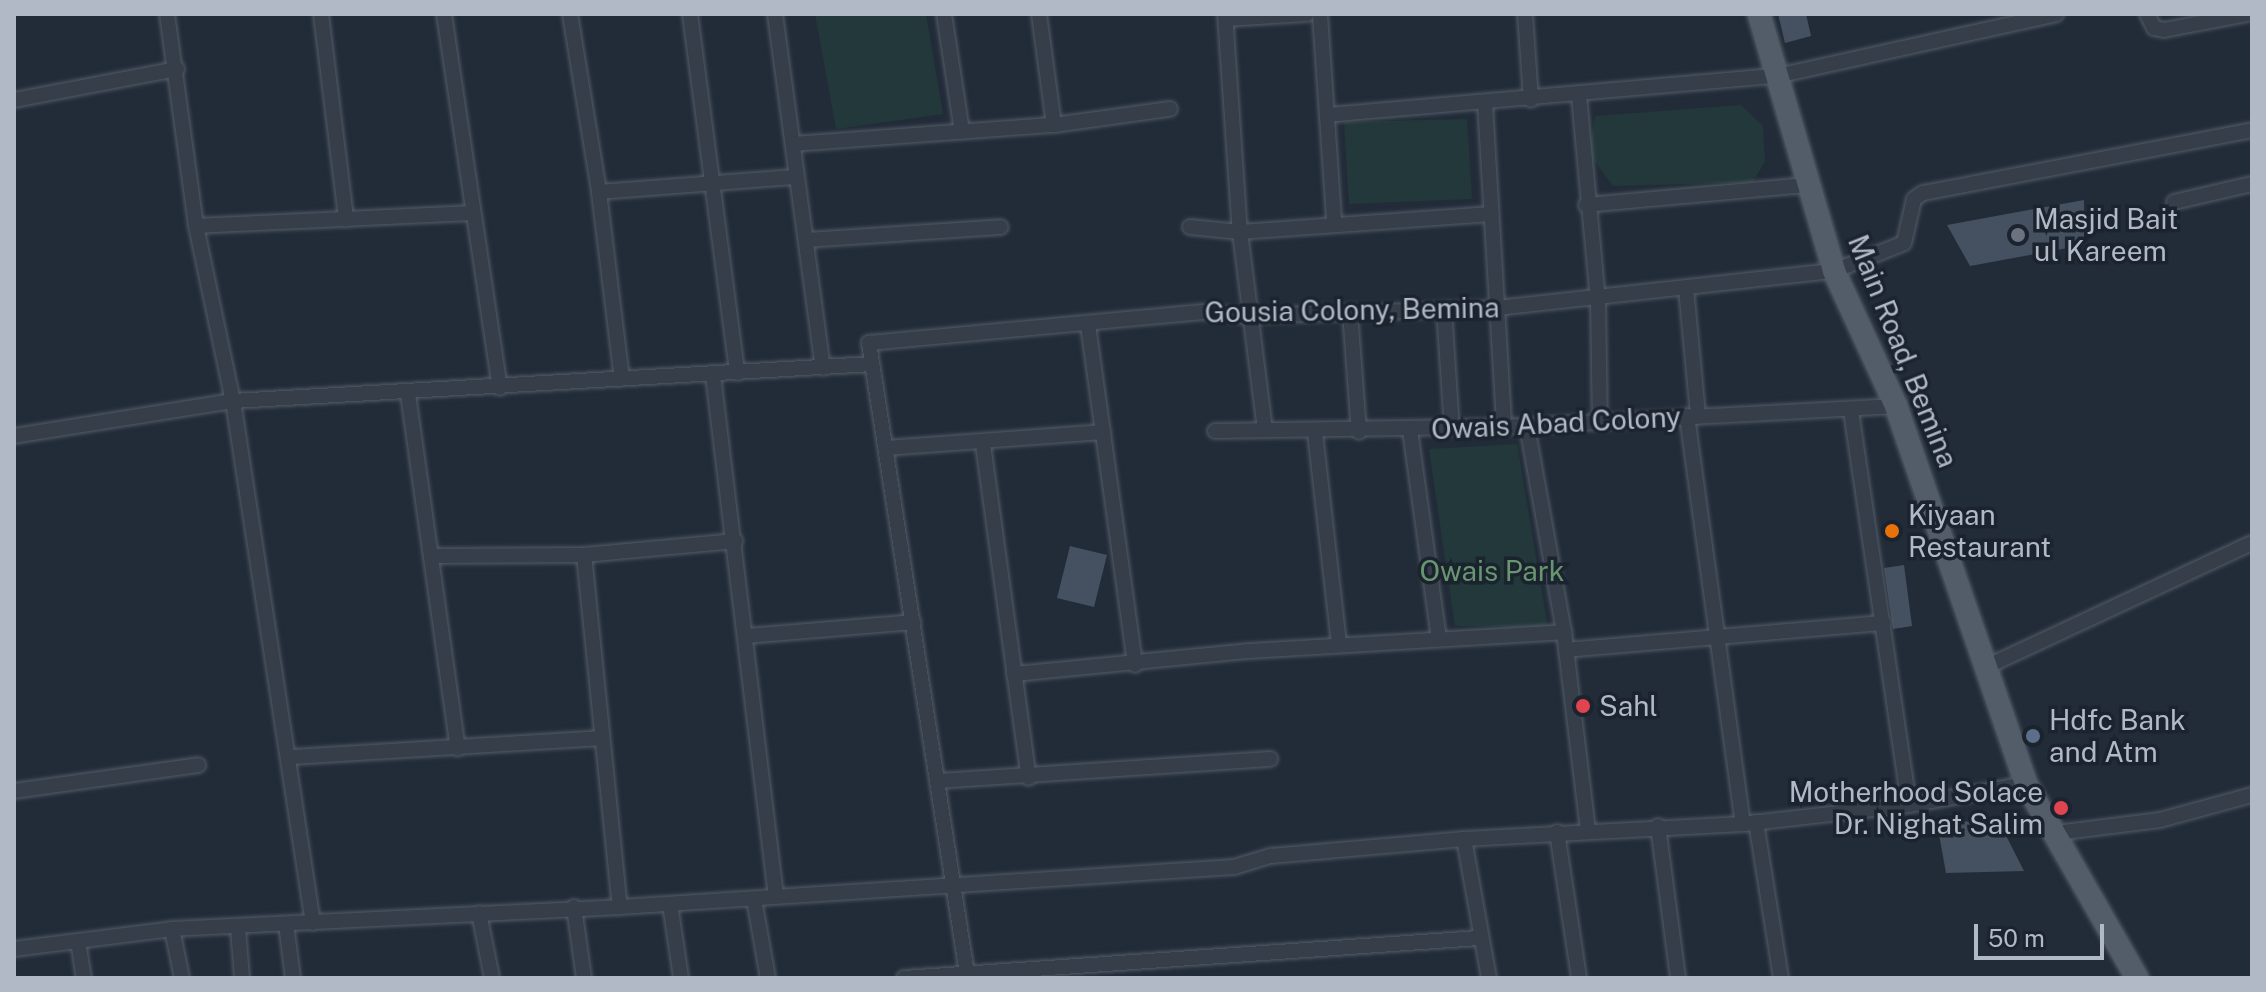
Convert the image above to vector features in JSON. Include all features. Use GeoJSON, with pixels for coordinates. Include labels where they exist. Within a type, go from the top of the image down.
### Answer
{"type":"FeatureCollection","features":[{"type":"Feature","properties":{"kind":"main road","name":"Main Road, Bemina"},"geometry":{"type":"LineString","coordinates":[[1759,14],[1805,185],[1834,271],[1896,406],[2026,784],[2137,978]]}},
{"type":"Feature","properties":{"kind":"street"},"geometry":{"type":"LineString","coordinates":[[167,14],[177,69],[196,226],[233,401],[291,757],[313,923]]}},
{"type":"Feature","properties":{"kind":"street"},"geometry":{"type":"LineString","coordinates":[[321,14],[346,219]]}},
{"type":"Feature","properties":{"kind":"street"},"geometry":{"type":"LineString","coordinates":[[444,14],[471,213],[500,388]]}},
{"type":"Feature","properties":{"kind":"street"},"geometry":{"type":"LineString","coordinates":[[570,14],[599,192],[622,379]]}},
{"type":"Feature","properties":{"kind":"street"},"geometry":{"type":"LineString","coordinates":[[690,14],[737,373]]}},
{"type":"Feature","properties":{"kind":"street"},"geometry":{"type":"LineString","coordinates":[[775,14],[823,368]]}},
{"type":"Feature","properties":{"kind":"street"},"geometry":{"type":"LineString","coordinates":[[944,14],[962,132]]}},
{"type":"Feature","properties":{"kind":"street"},"geometry":{"type":"LineString","coordinates":[[1039,14],[1054,125]]}},
{"type":"Feature","properties":{"kind":"street"},"geometry":{"type":"LineString","coordinates":[[1265,429],[1248,316],[1225,16],[1307,14]]}},
{"type":"Feature","properties":{"kind":"street"},"geometry":{"type":"LineString","coordinates":[[1320,14],[1334,222]]}},
{"type":"Feature","properties":{"kind":"street"},"geometry":{"type":"LineString","coordinates":[[1525,14],[1531,100]]}},
{"type":"Feature","properties":{"kind":"street"},"geometry":{"type":"LineString","coordinates":[[1327,115],[1579,96],[1777,76],[2056,14]]}},
{"type":"Feature","properties":{"kind":"street"},"geometry":{"type":"LineString","coordinates":[[2147,14],[2154,28],[2164,30],[2247,14]]}},
{"type":"Feature","properties":{"kind":"street"},"geometry":{"type":"LineString","coordinates":[[14,100],[177,69]]}},
{"type":"Feature","properties":{"kind":"street"},"geometry":{"type":"LineString","coordinates":[[1579,96],[1586,205],[1598,300],[1600,421]]}},
{"type":"Feature","properties":{"kind":"street"},"geometry":{"type":"LineString","coordinates":[[1485,103],[1504,424]]}},
{"type":"Feature","properties":{"kind":"street"},"geometry":{"type":"LineString","coordinates":[[793,144],[1054,125],[1170,109]]}},
{"type":"Feature","properties":{"kind":"street","name":"Gousia Colony, Bemina"},"geometry":{"type":"LineString","coordinates":[[872,364],[869,343],[1203,312],[1248,316],[1497,308],[1598,300],[1834,271],[1904,243],[1914,199],[1923,193],[2252,130]]}},
{"type":"Feature","properties":{"kind":"street"},"geometry":{"type":"LineString","coordinates":[[599,192],[796,177]]}},
{"type":"Feature","properties":{"kind":"street"},"geometry":{"type":"LineString","coordinates":[[2174,202],[2252,184]]}},
{"type":"Feature","properties":{"kind":"street"},"geometry":{"type":"LineString","coordinates":[[1586,205],[1805,185]]}},
{"type":"Feature","properties":{"kind":"street"},"geometry":{"type":"LineString","coordinates":[[196,226],[471,213]]}},
{"type":"Feature","properties":{"kind":"street"},"geometry":{"type":"LineString","coordinates":[[1190,227],[1240,232],[1334,222],[1491,214]]}},
{"type":"Feature","properties":{"kind":"street"},"geometry":{"type":"LineString","coordinates":[[806,240],[1001,227]]}},
{"type":"Feature","properties":{"kind":"street"},"geometry":{"type":"LineString","coordinates":[[1686,288],[1692,416],[1720,639],[1749,823],[1781,978]]}},
{"type":"Feature","properties":{"kind":"street"},"geometry":{"type":"LineString","coordinates":[[1444,309],[1452,428]]}},
{"type":"Feature","properties":{"kind":"street"},"geometry":{"type":"LineString","coordinates":[[1350,312],[1359,432]]}},
{"type":"Feature","properties":{"kind":"street"},"geometry":{"type":"LineString","coordinates":[[1088,325],[1135,665]]}},
{"type":"Feature","properties":{"kind":"street"},"geometry":{"type":"LineString","coordinates":[[14,436],[233,401],[408,394],[872,364],[967,974]]}},
{"type":"Feature","properties":{"kind":"street"},"geometry":{"type":"LineString","coordinates":[[713,375],[748,636],[776,896]]}},
{"type":"Feature","properties":{"kind":"street"},"geometry":{"type":"LineString","coordinates":[[408,394],[458,748]]}},
{"type":"Feature","properties":{"kind":"street","name":"Owais Abad Colony"},"geometry":{"type":"LineString","coordinates":[[1215,431],[1265,429],[1315,433],[1504,424],[1527,426],[1851,411],[1896,406]]}},
{"type":"Feature","properties":{"kind":"street"},"geometry":{"type":"LineString","coordinates":[[1851,411],[1909,805]]}},
{"type":"Feature","properties":{"kind":"street"},"geometry":{"type":"LineString","coordinates":[[1527,426],[1564,632],[1588,829]]}},
{"type":"Feature","properties":{"kind":"street"},"geometry":{"type":"LineString","coordinates":[[1410,430],[1439,639]]}},
{"type":"Feature","properties":{"kind":"street"},"geometry":{"type":"LineString","coordinates":[[886,448],[983,444],[1103,432]]}},
{"type":"Feature","properties":{"kind":"street"},"geometry":{"type":"LineString","coordinates":[[1315,433],[1339,644]]}},
{"type":"Feature","properties":{"kind":"street"},"geometry":{"type":"LineString","coordinates":[[983,444],[1029,778]]}},
{"type":"Feature","properties":{"kind":"street"},"geometry":{"type":"LineString","coordinates":[[431,556],[584,555],[735,541]]}},
{"type":"Feature","properties":{"kind":"street"},"geometry":{"type":"LineString","coordinates":[[1986,667],[2252,543]]}},
{"type":"Feature","properties":{"kind":"street"},"geometry":{"type":"LineString","coordinates":[[584,555],[600,738],[620,907]]}},
{"type":"Feature","properties":{"kind":"street"},"geometry":{"type":"LineString","coordinates":[[748,636],[913,622]]}},
{"type":"Feature","properties":{"kind":"street"},"geometry":{"type":"LineString","coordinates":[[1566,650],[1884,623]]}},
{"type":"Feature","properties":{"kind":"street"},"geometry":{"type":"LineString","coordinates":[[1014,674],[1339,644],[1564,632]]}},
{"type":"Feature","properties":{"kind":"street"},"geometry":{"type":"LineString","coordinates":[[291,757],[600,738]]}},
{"type":"Feature","properties":{"kind":"street"},"geometry":{"type":"LineString","coordinates":[[937,781],[1029,778],[1270,759]]}},
{"type":"Feature","properties":{"kind":"street"},"geometry":{"type":"LineString","coordinates":[[14,791],[198,765]]}},
{"type":"Feature","properties":{"kind":"street"},"geometry":{"type":"LineString","coordinates":[[14,949],[172,929],[620,907],[1234,867],[1271,856],[1464,839],[1588,829],[1749,823],[1909,805],[2026,784]]}},
{"type":"Feature","properties":{"kind":"street"},"geometry":{"type":"LineString","coordinates":[[2056,833],[2160,820],[2252,795]]}},
{"type":"Feature","properties":{"kind":"street"},"geometry":{"type":"LineString","coordinates":[[1658,826],[1678,978]]}},
{"type":"Feature","properties":{"kind":"street"},"geometry":{"type":"LineString","coordinates":[[1557,832],[1579,978]]}},
{"type":"Feature","properties":{"kind":"street"},"geometry":{"type":"LineString","coordinates":[[1464,839],[1479,938],[1489,978]]}},
{"type":"Feature","properties":{"kind":"street"},"geometry":{"type":"LineString","coordinates":[[754,899],[768,978]]}},
{"type":"Feature","properties":{"kind":"street"},"geometry":{"type":"LineString","coordinates":[[670,904],[681,978]]}},
{"type":"Feature","properties":{"kind":"street"},"geometry":{"type":"LineString","coordinates":[[574,907],[584,978]]}},
{"type":"Feature","properties":{"kind":"street"},"geometry":{"type":"LineString","coordinates":[[479,913],[492,978]]}},
{"type":"Feature","properties":{"kind":"street"},"geometry":{"type":"LineString","coordinates":[[286,924],[293,978]]}},
{"type":"Feature","properties":{"kind":"street"},"geometry":{"type":"LineString","coordinates":[[238,928],[242,978]]}},
{"type":"Feature","properties":{"kind":"street"},"geometry":{"type":"LineString","coordinates":[[172,929],[182,978]]}},
{"type":"Feature","properties":{"kind":"street"},"geometry":{"type":"LineString","coordinates":[[904,978],[967,974],[1064,974],[1479,938]]}},
{"type":"Feature","properties":{"kind":"street"},"geometry":{"type":"LineString","coordinates":[[78,941],[84,978]]}},
{"type":"Feature","properties":{"kind":"green space"},"geometry":{"type":"Polygon","coordinates":[[[815,14],[926,14],[943,114],[836,129],[815,14]]]}},
{"type":"Feature","properties":{"kind":"green space"},"geometry":{"type":"Polygon","coordinates":[[[1741,105],[1763,126],[1765,161],[1753,182],[1613,186],[1589,154],[1595,116],[1741,105]]]}},
{"type":"Feature","properties":{"kind":"green space"},"geometry":{"type":"Polygon","coordinates":[[[1467,119],[1472,199],[1349,204],[1344,122],[1467,119]]]}},
{"type":"Feature","properties":{"kind":"green space","name":"Owais Park"},"geometry":{"type":"Polygon","coordinates":[[[1517,444],[1548,627],[1455,626],[1429,449],[1517,444]]]}},
{"type":"Feature","properties":{"kind":"building"},"geometry":{"type":"Polygon","coordinates":[[[1778,14],[1806,14],[1811,36],[1785,43],[1778,14]]]}},
{"type":"Feature","properties":{"kind":"building","name":"Masjid Bait ul Kareem"},"geometry":{"type":"Polygon","coordinates":[[[2084,200],[2084,245],[1970,266],[1947,225],[2084,200]]]}},
{"type":"Feature","properties":{"kind":"building"},"geometry":{"type":"Polygon","coordinates":[[[1070,546],[1107,555],[1094,607],[1057,598],[1070,546]]]}},
{"type":"Feature","properties":{"kind":"building"},"geometry":{"type":"Polygon","coordinates":[[[1904,565],[1912,626],[1893,629],[1884,568],[1904,565]]]}},
{"type":"Feature","properties":{"kind":"building"},"geometry":{"type":"Polygon","coordinates":[[[1998,820],[2024,871],[1946,873],[1937,823],[1998,820]]]}},
{"type":"Feature","properties":{"kind":"place","name":"Masjid Bait ul Kareem"},"geometry":{"type":"Point","coordinates":[2018,235]}},
{"type":"Feature","properties":{"kind":"place","name":"Kiyaan Restaurant"},"geometry":{"type":"Point","coordinates":[1892,531]}},
{"type":"Feature","properties":{"kind":"place","name":"Sahl"},"geometry":{"type":"Point","coordinates":[1583,706]}},
{"type":"Feature","properties":{"kind":"place","name":"Hdfc Bank and Atm"},"geometry":{"type":"Point","coordinates":[2033,736]}},
{"type":"Feature","properties":{"kind":"place","name":"Motherhood Solace Dr. Nighat Salim"},"geometry":{"type":"Point","coordinates":[2061,808]}}]}
